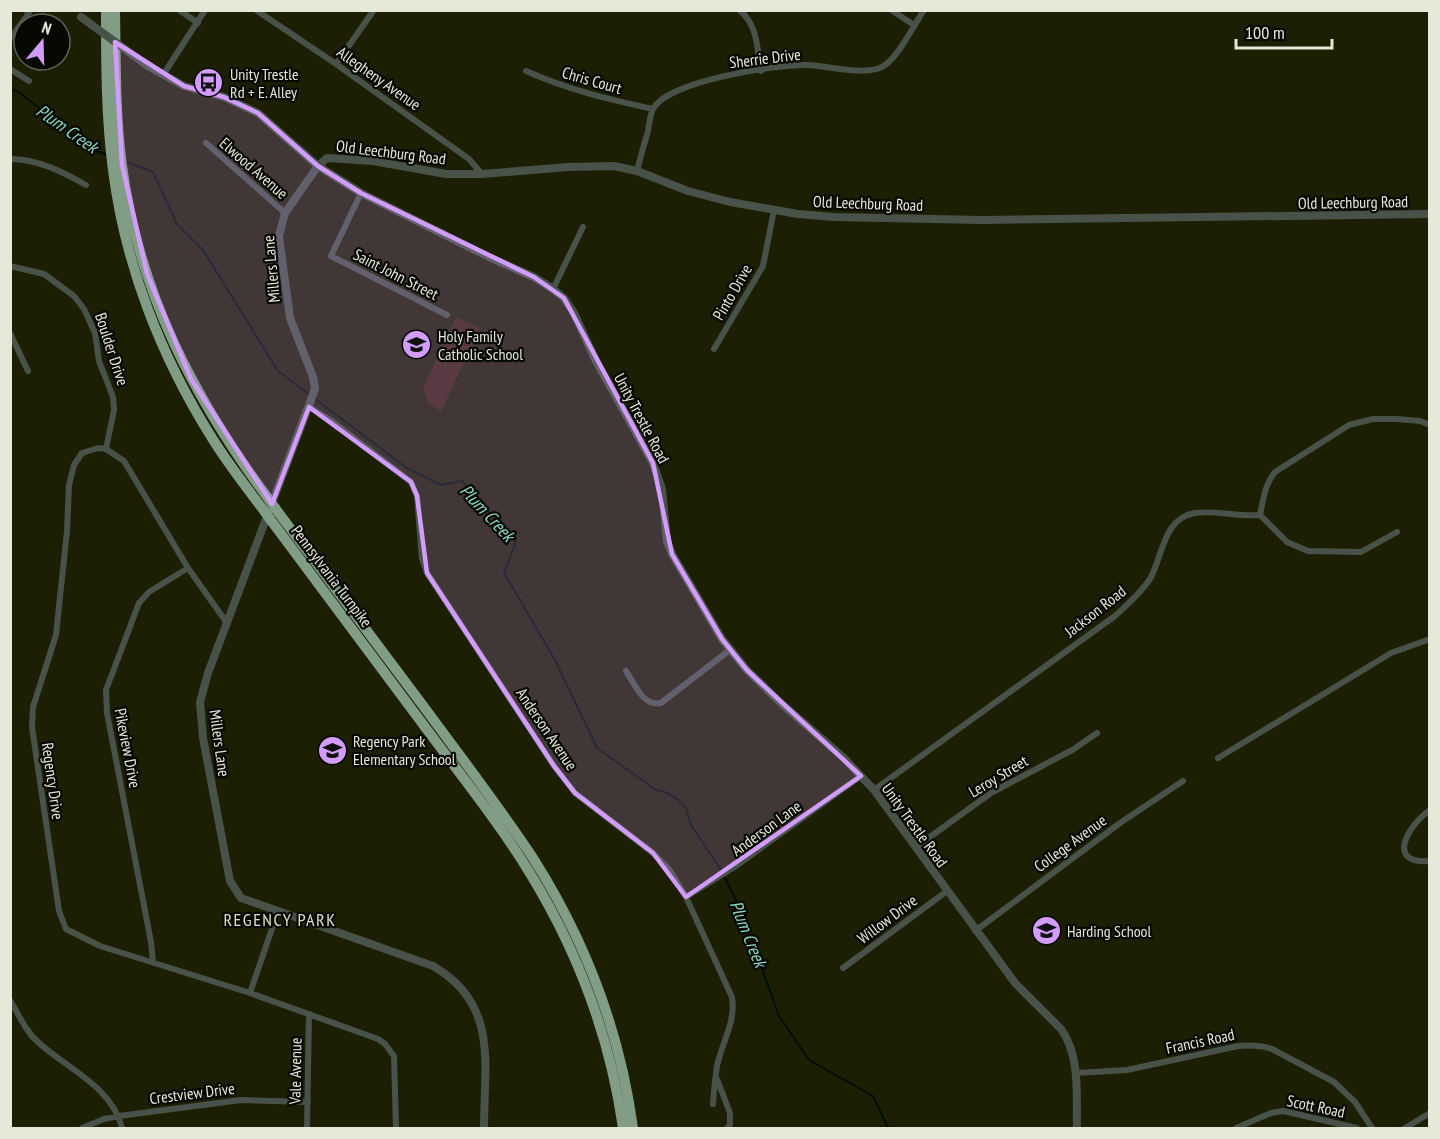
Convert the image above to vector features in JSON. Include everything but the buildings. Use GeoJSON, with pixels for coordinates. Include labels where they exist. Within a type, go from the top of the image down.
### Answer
{"type":"FeatureCollection","features":[{"type":"Feature","properties":{"kind":"highway","name":"Pennsylvania Turnpike"},"geometry":{"type":"LineString","coordinates":[[106,10],[107,96],[111,154],[121,218],[134,268],[162,344],[187,396],[213,439],[468,766],[533,859],[591,969],[606,1010],[625,1079],[633,1128]]}},
{"type":"Feature","properties":{"kind":"highway","name":"Pennsylvania Turnpike"},"geometry":{"type":"LineString","coordinates":[[116,10],[118,111],[122,165],[136,239],[174,345],[229,445],[270,510],[519,856],[541,893],[571,951],[592,1001],[612,1071],[623,1128]]}},
{"type":"Feature","properties":{"kind":"street"},"geometry":{"type":"LineString","coordinates":[[179,10],[198,23]]}},
{"type":"Feature","properties":{"kind":"street"},"geometry":{"type":"LineString","coordinates":[[162,75],[206,10]]}},
{"type":"Feature","properties":{"kind":"street","name":"Allegheny Avenue"},"geometry":{"type":"LineString","coordinates":[[256,10],[266,13],[469,159],[482,174]]}},
{"type":"Feature","properties":{"kind":"street"},"geometry":{"type":"LineString","coordinates":[[336,64],[374,10]]}},
{"type":"Feature","properties":{"kind":"street"},"geometry":{"type":"LineString","coordinates":[[739,10],[750,20],[754,30],[761,71]]}},
{"type":"Feature","properties":{"kind":"street"},"geometry":{"type":"LineString","coordinates":[[891,10],[914,25]]}},
{"type":"Feature","properties":{"kind":"street","name":"Sherrie Drive"},"geometry":{"type":"LineString","coordinates":[[653,109],[660,100],[683,88],[717,77],[807,65],[869,70],[879,68],[893,58],[924,10]]}},
{"type":"Feature","properties":{"kind":"street","name":"Unity Trestle Road"},"geometry":{"type":"LineString","coordinates":[[78,14],[162,75],[183,86],[236,102],[258,114],[318,166],[361,193],[534,277],[564,298],[653,463],[662,489],[667,541],[672,554],[716,629],[756,679],[844,758],[874,790],[1015,983],[1061,1029],[1073,1054],[1076,1072],[1077,1128]]}},
{"type":"Feature","properties":{"kind":"street"},"geometry":{"type":"LineString","coordinates":[[10,69],[28,81]]}},
{"type":"Feature","properties":{"kind":"street","name":"Chris Court"},"geometry":{"type":"LineString","coordinates":[[526,71],[562,87],[591,96],[653,109]]}},
{"type":"Feature","properties":{"kind":"street"},"geometry":{"type":"LineString","coordinates":[[637,171],[653,109]]}},
{"type":"Feature","properties":{"kind":"street","name":"Elwood Avenue"},"geometry":{"type":"LineString","coordinates":[[206,143],[285,213]]}},
{"type":"Feature","properties":{"kind":"street","name":"Old Leechburg Road"},"geometry":{"type":"LineString","coordinates":[[318,166],[327,158],[334,158],[373,161],[434,172],[482,174],[600,165],[637,171],[713,198],[774,210],[834,217],[982,220],[1430,214]]}},
{"type":"Feature","properties":{"kind":"street"},"geometry":{"type":"LineString","coordinates":[[10,159],[36,162],[87,185]]}},
{"type":"Feature","properties":{"kind":"street","name":"Millers Lane"},"geometry":{"type":"LineString","coordinates":[[318,166],[285,213],[279,236],[292,327],[313,377],[312,400],[208,673],[200,702],[203,738],[230,881],[241,898],[433,966],[446,973],[460,986],[478,1013],[483,1028],[484,1128]]}},
{"type":"Feature","properties":{"kind":"street","name":"Saint John Street"},"geometry":{"type":"LineString","coordinates":[[361,193],[331,255],[447,315]]}},
{"type":"Feature","properties":{"kind":"street","name":"Pinto Drive"},"geometry":{"type":"LineString","coordinates":[[714,349],[763,266],[774,210]]}},
{"type":"Feature","properties":{"kind":"street"},"geometry":{"type":"LineString","coordinates":[[554,289],[583,227]]}},
{"type":"Feature","properties":{"kind":"street","name":"Boulder Drive"},"geometry":{"type":"LineString","coordinates":[[10,266],[44,274],[74,296],[84,309],[95,333],[99,361],[113,398],[114,410],[106,449]]}},
{"type":"Feature","properties":{"kind":"street"},"geometry":{"type":"LineString","coordinates":[[10,333],[28,371]]}},
{"type":"Feature","properties":{"kind":"street","name":"Anderson Avenue"},"geometry":{"type":"LineString","coordinates":[[312,400],[330,420],[411,482],[417,496],[422,559],[427,573],[554,766],[575,793],[653,853],[669,869],[686,897],[734,1006],[732,1022],[717,1066],[713,1104]]}},
{"type":"Feature","properties":{"kind":"street"},"geometry":{"type":"LineString","coordinates":[[1397,532],[1361,552],[1308,551],[1287,542],[1260,515],[1266,489],[1275,472],[1349,425],[1373,419],[1397,419],[1420,421],[1430,425]]}},
{"type":"Feature","properties":{"kind":"street","name":"Regency Drive"},"geometry":{"type":"LineString","coordinates":[[106,449],[98,448],[82,453],[74,465],[69,485],[56,635],[33,707],[32,727],[58,911],[66,929],[100,946],[250,993],[378,1039],[391,1050],[394,1056],[396,1128]]}},
{"type":"Feature","properties":{"kind":"street"},"geometry":{"type":"LineString","coordinates":[[106,449],[124,460],[188,568],[227,623]]}},
{"type":"Feature","properties":{"kind":"street","name":"Jackson Road"},"geometry":{"type":"LineString","coordinates":[[874,790],[1115,616],[1141,592],[1152,576],[1169,531],[1182,518],[1192,513],[1202,512],[1260,515]]}},
{"type":"Feature","properties":{"kind":"street","name":"Pikeview Drive"},"geometry":{"type":"LineString","coordinates":[[153,962],[105,696],[109,680],[140,603],[149,592],[188,568]]}},
{"type":"Feature","properties":{"kind":"street"},"geometry":{"type":"LineString","coordinates":[[1218,758],[1391,653],[1429,641]]}},
{"type":"Feature","properties":{"kind":"street"},"geometry":{"type":"LineString","coordinates":[[626,670],[646,701],[652,704],[661,703],[731,649]]}},
{"type":"Feature","properties":{"kind":"street","name":"Leroy Street"},"geometry":{"type":"LineString","coordinates":[[916,847],[991,793],[1074,749],[1097,733]]}},
{"type":"Feature","properties":{"kind":"street","name":"Anderson Lane"},"geometry":{"type":"LineString","coordinates":[[686,897],[733,868],[861,776]]}},
{"type":"Feature","properties":{"kind":"street","name":"College Avenue"},"geometry":{"type":"LineString","coordinates":[[975,931],[1111,830],[1183,781]]}},
{"type":"Feature","properties":{"kind":"street"},"geometry":{"type":"LineString","coordinates":[[1430,810],[1409,830],[1404,841],[1410,858],[1430,861]]}},
{"type":"Feature","properties":{"kind":"street","name":"Willow Drive"},"geometry":{"type":"LineString","coordinates":[[843,968],[947,891]]}},
{"type":"Feature","properties":{"kind":"street"},"geometry":{"type":"LineString","coordinates":[[250,993],[278,911]]}},
{"type":"Feature","properties":{"kind":"street"},"geometry":{"type":"LineString","coordinates":[[10,1000],[37,1042],[110,1101],[119,1116],[122,1128]]}},
{"type":"Feature","properties":{"kind":"street","name":"Vale Avenue"},"geometry":{"type":"LineString","coordinates":[[307,1128],[309,1014]]}},
{"type":"Feature","properties":{"kind":"street","name":"Francis Road"},"geometry":{"type":"LineString","coordinates":[[1076,1072],[1127,1070],[1238,1046],[1251,1044],[1262,1046],[1334,1082],[1355,1102],[1372,1128]]}},
{"type":"Feature","properties":{"kind":"street"},"geometry":{"type":"LineString","coordinates":[[716,1078],[730,1113],[730,1125],[727,1128]]}},
{"type":"Feature","properties":{"kind":"street","name":"Crestview Drive"},"geometry":{"type":"LineString","coordinates":[[82,1128],[119,1116],[241,1100],[308,1102]]}},
{"type":"Feature","properties":{"kind":"street","name":"Scott Road"},"geometry":{"type":"LineString","coordinates":[[1236,1128],[1271,1113],[1283,1111],[1357,1128]]}},
{"type":"Feature","properties":{"kind":"street"},"geometry":{"type":"LineString","coordinates":[[1405,1128],[1430,1113]]}},
{"type":"Feature","properties":{"kind":"highlighted area"},"geometry":{"type":"Polygon","coordinates":[[[115,42],[184,86],[224,97],[258,113],[318,166],[361,193],[534,277],[564,298],[653,463],[672,554],[722,639],[747,670],[861,776],[686,897],[653,853],[575,793],[554,766],[427,573],[417,496],[411,482],[309,407],[272,504],[191,379],[147,274],[122,165],[115,42]]]}},
{"type":"Feature","properties":{"kind":"shaded area"},"geometry":{"type":"Polygon","coordinates":[[[456,317],[479,328],[441,412],[428,402],[423,388],[456,317]]]}},
{"type":"Feature","properties":{"kind":"waterway","name":"Plum Creek"},"geometry":{"type":"LineString","coordinates":[[10,89],[19,92],[90,149],[107,155]]}},
{"type":"Feature","properties":{"kind":"waterway","name":"Plum Creek"},"geometry":{"type":"LineString","coordinates":[[126,162],[153,172],[177,224],[203,250],[278,371],[407,468],[441,485],[462,481],[516,542],[504,573],[555,660],[597,748],[656,790],[676,798],[686,808],[691,825],[721,870],[740,908],[779,1016],[809,1060],[873,1096],[888,1128]]}},
{"type":"Feature","properties":{"kind":"place","name":"Unity Trestle Rd + E. Alley"},"geometry":{"type":"Point","coordinates":[209,83]}},
{"type":"Feature","properties":{"kind":"place","name":"Holy Family Catholic School"},"geometry":{"type":"Point","coordinates":[417,345]}},
{"type":"Feature","properties":{"kind":"place","name":"Regency Park Elementary School"},"geometry":{"type":"Point","coordinates":[332,750]}},
{"type":"Feature","properties":{"kind":"place","name":"Harding School"},"geometry":{"type":"Point","coordinates":[1046,931]}},
{"type":"Feature","properties":{"kind":"district","name":"REGENCY PARK"},"geometry":{"type":"Point","coordinates":[280,920]}}]}
